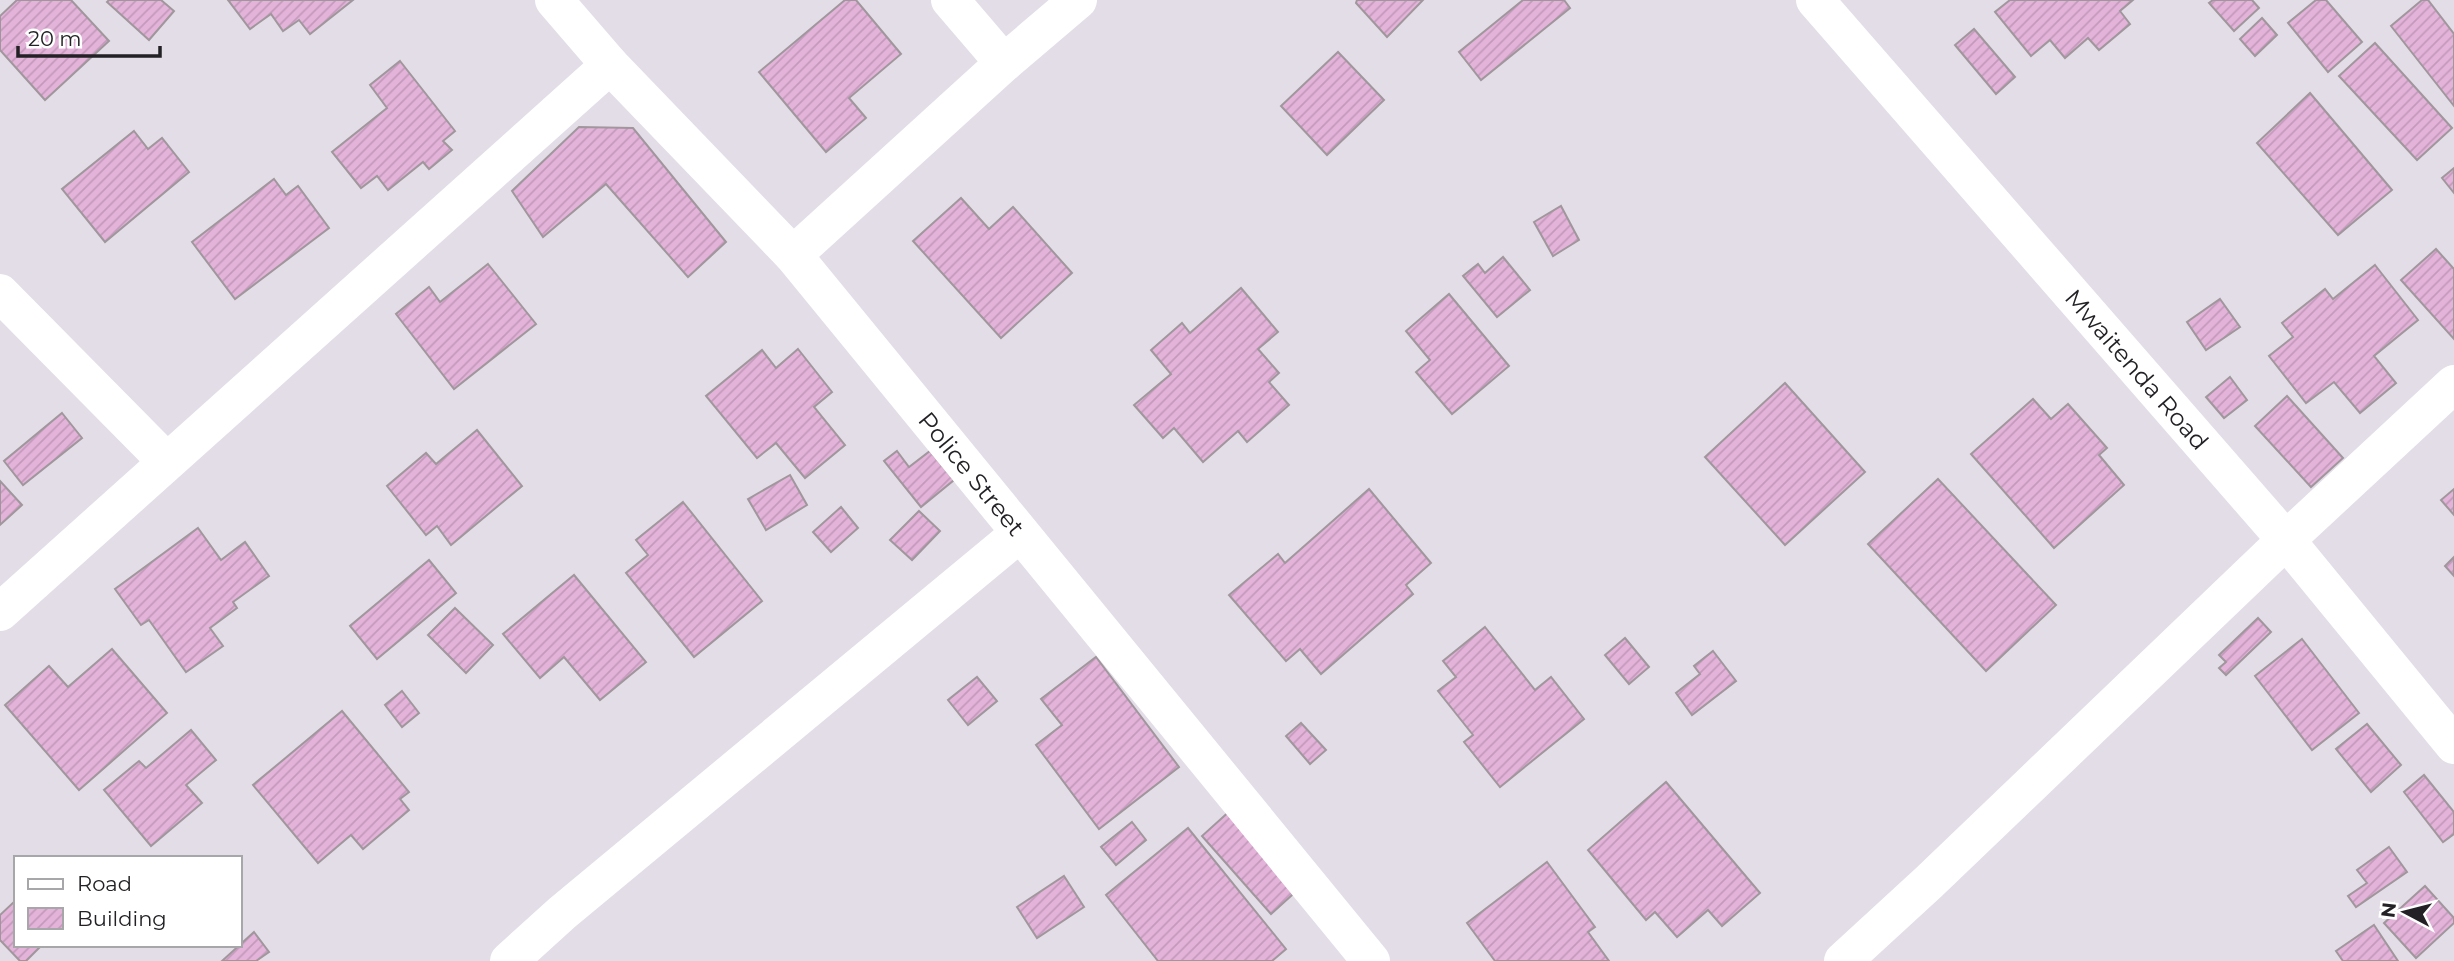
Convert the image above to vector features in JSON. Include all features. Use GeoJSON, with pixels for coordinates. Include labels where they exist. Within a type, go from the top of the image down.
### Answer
{"type":"FeatureCollection","features":[{"type":"Feature","properties":{"kind":"street","name":"Police Street"},"geometry":{"type":"LineString","coordinates":[[554,0],[610,65],[793,255],[1371,961]]}},
{"type":"Feature","properties":{"kind":"street"},"geometry":{"type":"LineString","coordinates":[[950,0],[1004,63]]}},
{"type":"Feature","properties":{"kind":"street"},"geometry":{"type":"LineString","coordinates":[[793,255],[1004,63],[1078,0]]}},
{"type":"Feature","properties":{"kind":"street","name":"Mwaitenda Road"},"geometry":{"type":"LineString","coordinates":[[1815,0],[2286,540],[2454,745]]}},
{"type":"Feature","properties":{"kind":"street"},"geometry":{"type":"LineString","coordinates":[[0,612],[610,65]]}},
{"type":"Feature","properties":{"kind":"street"},"geometry":{"type":"LineString","coordinates":[[0,293],[166,461]]}},
{"type":"Feature","properties":{"kind":"street"},"geometry":{"type":"LineString","coordinates":[[1843,961],[2454,384]]}},
{"type":"Feature","properties":{"kind":"street"},"geometry":{"type":"LineString","coordinates":[[509,961],[1020,533]]}},
{"type":"Feature","properties":{"kind":"building"},"geometry":{"type":"Polygon","coordinates":[[[17,0],[71,0],[109,41],[45,100],[0,50],[0,16],[17,0]]]}},
{"type":"Feature","properties":{"kind":"building"},"geometry":{"type":"Polygon","coordinates":[[[161,0],[174,11],[149,40],[107,2],[161,0]]]}},
{"type":"Feature","properties":{"kind":"building"},"geometry":{"type":"Polygon","coordinates":[[[228,0],[353,0],[310,34],[299,20],[283,31],[271,14],[250,29],[228,0]]]}},
{"type":"Feature","properties":{"kind":"building"},"geometry":{"type":"Polygon","coordinates":[[[845,0],[856,0],[901,54],[849,98],[866,118],[826,152],[759,72],[845,0]]]}},
{"type":"Feature","properties":{"kind":"building"},"geometry":{"type":"Polygon","coordinates":[[[1357,0],[1423,0],[1387,37],[1356,3],[1357,0]]]}},
{"type":"Feature","properties":{"kind":"building"},"geometry":{"type":"Polygon","coordinates":[[[1523,0],[1564,0],[1570,8],[1481,80],[1459,52],[1523,0]]]}},
{"type":"Feature","properties":{"kind":"building"},"geometry":{"type":"Polygon","coordinates":[[[2010,0],[2133,0],[2120,11],[2130,24],[2099,50],[2088,38],[2065,58],[2050,40],[2031,56],[1995,12],[2010,0]]]}},
{"type":"Feature","properties":{"kind":"building"},"geometry":{"type":"Polygon","coordinates":[[[2213,0],[2252,0],[2259,8],[2234,31],[2209,3],[2213,0]]]}},
{"type":"Feature","properties":{"kind":"building"},"geometry":{"type":"Polygon","coordinates":[[[2316,0],[2326,0],[2362,42],[2328,72],[2288,23],[2316,0]]]}},
{"type":"Feature","properties":{"kind":"building"},"geometry":{"type":"Polygon","coordinates":[[[2422,0],[2428,0],[2454,34],[2454,106],[2391,26],[2422,0]]]}},
{"type":"Feature","properties":{"kind":"building"},"geometry":{"type":"Polygon","coordinates":[[[2262,18],[2277,35],[2255,56],[2240,39],[2262,18]]]}},
{"type":"Feature","properties":{"kind":"building"},"geometry":{"type":"Polygon","coordinates":[[[1974,29],[2015,77],[1996,94],[1955,45],[1974,29]]]}},
{"type":"Feature","properties":{"kind":"building"},"geometry":{"type":"Polygon","coordinates":[[[2375,43],[2452,128],[2417,160],[2339,76],[2375,43]]]}},
{"type":"Feature","properties":{"kind":"building"},"geometry":{"type":"Polygon","coordinates":[[[1338,52],[1384,100],[1327,155],[1281,106],[1338,52]]]}},
{"type":"Feature","properties":{"kind":"building"},"geometry":{"type":"Polygon","coordinates":[[[400,61],[455,131],[443,141],[452,150],[429,169],[423,162],[388,190],[377,176],[361,188],[332,152],[387,108],[370,85],[400,61]]]}},
{"type":"Feature","properties":{"kind":"building"},"geometry":{"type":"Polygon","coordinates":[[[2310,93],[2392,190],[2338,235],[2257,143],[2310,93]]]}},
{"type":"Feature","properties":{"kind":"building"},"geometry":{"type":"Polygon","coordinates":[[[579,127],[633,128],[726,242],[688,277],[606,184],[543,237],[512,191],[579,127]]]}},
{"type":"Feature","properties":{"kind":"building"},"geometry":{"type":"Polygon","coordinates":[[[134,131],[148,149],[162,138],[189,172],[105,242],[62,189],[134,131]]]}},
{"type":"Feature","properties":{"kind":"building"},"geometry":{"type":"Polygon","coordinates":[[[2454,168],[2454,193],[2442,178],[2454,168]]]}},
{"type":"Feature","properties":{"kind":"building"},"geometry":{"type":"Polygon","coordinates":[[[274,179],[286,195],[298,186],[329,228],[235,299],[192,242],[274,179]]]}},
{"type":"Feature","properties":{"kind":"building"},"geometry":{"type":"Polygon","coordinates":[[[961,198],[989,229],[1013,207],[1072,273],[1001,338],[913,241],[961,198]]]}},
{"type":"Feature","properties":{"kind":"building"},"geometry":{"type":"Polygon","coordinates":[[[1561,206],[1579,240],[1553,256],[1534,222],[1561,206]]]}},
{"type":"Feature","properties":{"kind":"building"},"geometry":{"type":"Polygon","coordinates":[[[2436,249],[2454,269],[2454,339],[2401,280],[2436,249]]]}},
{"type":"Feature","properties":{"kind":"building"},"geometry":{"type":"Polygon","coordinates":[[[1503,257],[1530,290],[1497,317],[1463,276],[1478,264],[1485,273],[1503,257]]]}},
{"type":"Feature","properties":{"kind":"building"},"geometry":{"type":"Polygon","coordinates":[[[488,264],[536,324],[454,389],[396,314],[429,287],[440,302],[488,264]]]}},
{"type":"Feature","properties":{"kind":"building"},"geometry":{"type":"Polygon","coordinates":[[[2375,265],[2418,320],[2374,356],[2396,383],[2360,413],[2334,382],[2306,403],[2269,356],[2293,337],[2282,323],[2325,289],[2333,299],[2375,265]]]}},
{"type":"Feature","properties":{"kind":"building"},"geometry":{"type":"Polygon","coordinates":[[[1241,288],[1278,332],[1258,349],[1279,373],[1269,382],[1289,405],[1247,442],[1238,431],[1203,462],[1174,428],[1163,438],[1134,405],[1171,374],[1151,350],[1182,323],[1190,333],[1241,288]]]}},
{"type":"Feature","properties":{"kind":"building"},"geometry":{"type":"Polygon","coordinates":[[[1449,294],[1509,366],[1452,414],[1416,372],[1430,360],[1406,331],[1449,294]]]}},
{"type":"Feature","properties":{"kind":"building"},"geometry":{"type":"Polygon","coordinates":[[[2220,299],[2240,327],[2206,350],[2187,322],[2220,299]]]}},
{"type":"Feature","properties":{"kind":"building"},"geometry":{"type":"Polygon","coordinates":[[[798,349],[832,392],[814,407],[845,445],[805,478],[776,443],[757,458],[706,396],[762,350],[776,368],[798,349]]]}},
{"type":"Feature","properties":{"kind":"building"},"geometry":{"type":"Polygon","coordinates":[[[2230,377],[2247,400],[2224,418],[2206,397],[2230,377]]]}},
{"type":"Feature","properties":{"kind":"building"},"geometry":{"type":"Polygon","coordinates":[[[1785,383],[1865,472],[1785,545],[1705,457],[1785,383]]]}},
{"type":"Feature","properties":{"kind":"building"},"geometry":{"type":"Polygon","coordinates":[[[2287,396],[2343,458],[2311,487],[2255,426],[2287,396]]]}},
{"type":"Feature","properties":{"kind":"building"},"geometry":{"type":"Polygon","coordinates":[[[2033,399],[2051,419],[2068,404],[2107,448],[2099,455],[2124,485],[2054,548],[1971,454],[2033,399]]]}},
{"type":"Feature","properties":{"kind":"building"},"geometry":{"type":"Polygon","coordinates":[[[62,413],[82,438],[23,485],[4,461],[62,413]]]}},
{"type":"Feature","properties":{"kind":"building"},"geometry":{"type":"Polygon","coordinates":[[[477,430],[522,486],[451,545],[437,526],[426,535],[387,486],[426,453],[436,464],[477,430]]]}},
{"type":"Feature","properties":{"kind":"building"},"geometry":{"type":"Polygon","coordinates":[[[897,451],[909,467],[930,451],[954,480],[921,507],[884,461],[897,451]]]}},
{"type":"Feature","properties":{"kind":"building"},"geometry":{"type":"Polygon","coordinates":[[[790,475],[807,505],[766,530],[748,499],[790,475]]]}},
{"type":"Feature","properties":{"kind":"building"},"geometry":{"type":"Polygon","coordinates":[[[1938,479],[2056,605],[1986,671],[1868,544],[1938,479]]]}},
{"type":"Feature","properties":{"kind":"building"},"geometry":{"type":"Polygon","coordinates":[[[0,481],[22,505],[0,525],[0,481]]]}},
{"type":"Feature","properties":{"kind":"building"},"geometry":{"type":"Polygon","coordinates":[[[1369,489],[1431,563],[1406,585],[1413,594],[1321,674],[1300,649],[1286,661],[1229,595],[1278,554],[1285,563],[1369,489]]]}},
{"type":"Feature","properties":{"kind":"building"},"geometry":{"type":"Polygon","coordinates":[[[2454,489],[2454,515],[2441,500],[2454,489]]]}},
{"type":"Feature","properties":{"kind":"building"},"geometry":{"type":"Polygon","coordinates":[[[683,502],[762,601],[694,657],[626,573],[648,555],[636,540],[683,502]]]}},
{"type":"Feature","properties":{"kind":"building"},"geometry":{"type":"Polygon","coordinates":[[[841,507],[858,528],[831,552],[813,532],[841,507]]]}},
{"type":"Feature","properties":{"kind":"building"},"geometry":{"type":"Polygon","coordinates":[[[919,511],[940,531],[912,560],[890,540],[919,511]]]}},
{"type":"Feature","properties":{"kind":"building"},"geometry":{"type":"Polygon","coordinates":[[[198,528],[221,560],[245,542],[269,576],[233,602],[237,608],[210,628],[223,646],[186,672],[149,620],[141,625],[115,589],[198,528]]]}},
{"type":"Feature","properties":{"kind":"building"},"geometry":{"type":"Polygon","coordinates":[[[2454,557],[2454,576],[2445,566],[2454,557]]]}},
{"type":"Feature","properties":{"kind":"building"},"geometry":{"type":"Polygon","coordinates":[[[429,560],[456,593],[377,659],[350,626],[429,560]]]}},
{"type":"Feature","properties":{"kind":"building"},"geometry":{"type":"Polygon","coordinates":[[[574,575],[646,662],[600,700],[564,657],[540,678],[503,634],[574,575]]]}},
{"type":"Feature","properties":{"kind":"building"},"geometry":{"type":"Polygon","coordinates":[[[455,608],[493,645],[466,673],[428,635],[455,608]]]}},
{"type":"Feature","properties":{"kind":"building"},"geometry":{"type":"Polygon","coordinates":[[[2258,618],[2271,632],[2226,675],[2219,668],[2226,662],[2219,655],[2258,618]]]}},
{"type":"Feature","properties":{"kind":"building"},"geometry":{"type":"Polygon","coordinates":[[[1485,627],[1535,690],[1551,677],[1584,719],[1500,787],[1464,742],[1473,735],[1438,691],[1456,677],[1443,661],[1485,627]]]}},
{"type":"Feature","properties":{"kind":"building"},"geometry":{"type":"Polygon","coordinates":[[[1625,638],[1649,667],[1629,684],[1605,655],[1625,638]]]}},
{"type":"Feature","properties":{"kind":"building"},"geometry":{"type":"Polygon","coordinates":[[[2302,639],[2359,713],[2312,750],[2255,676],[2302,639]]]}},
{"type":"Feature","properties":{"kind":"building"},"geometry":{"type":"Polygon","coordinates":[[[112,649],[167,713],[79,790],[5,705],[49,666],[68,687],[112,649]]]}},
{"type":"Feature","properties":{"kind":"building"},"geometry":{"type":"Polygon","coordinates":[[[1713,651],[1736,681],[1692,715],[1676,693],[1700,674],[1694,666],[1713,651]]]}},
{"type":"Feature","properties":{"kind":"building"},"geometry":{"type":"Polygon","coordinates":[[[1096,657],[1179,767],[1099,829],[1036,745],[1062,725],[1041,699],[1096,657]]]}},
{"type":"Feature","properties":{"kind":"building"},"geometry":{"type":"Polygon","coordinates":[[[977,677],[997,701],[968,725],[948,700],[977,677]]]}},
{"type":"Feature","properties":{"kind":"building"},"geometry":{"type":"Polygon","coordinates":[[[402,691],[419,713],[402,727],[385,705],[402,691]]]}},
{"type":"Feature","properties":{"kind":"building"},"geometry":{"type":"Polygon","coordinates":[[[342,711],[409,792],[400,799],[409,810],[363,849],[351,835],[318,863],[253,785],[342,711]]]}},
{"type":"Feature","properties":{"kind":"building"},"geometry":{"type":"Polygon","coordinates":[[[1301,723],[1326,750],[1310,764],[1286,736],[1301,723]]]}},
{"type":"Feature","properties":{"kind":"building"},"geometry":{"type":"Polygon","coordinates":[[[2367,724],[2401,765],[2371,792],[2336,749],[2367,724]]]}},
{"type":"Feature","properties":{"kind":"building"},"geometry":{"type":"Polygon","coordinates":[[[191,730],[216,760],[186,785],[202,803],[151,846],[104,790],[139,761],[146,768],[191,730]]]}},
{"type":"Feature","properties":{"kind":"building"},"geometry":{"type":"Polygon","coordinates":[[[2424,775],[2454,812],[2454,834],[2443,842],[2404,792],[2424,775]]]}},
{"type":"Feature","properties":{"kind":"building"},"geometry":{"type":"Polygon","coordinates":[[[1666,782],[1760,893],[1722,926],[1708,910],[1677,937],[1655,912],[1646,920],[1588,850],[1666,782]]]}},
{"type":"Feature","properties":{"kind":"building"},"geometry":{"type":"Polygon","coordinates":[[[1232,809],[1301,887],[1271,914],[1202,836],[1232,809]]]}},
{"type":"Feature","properties":{"kind":"building"},"geometry":{"type":"Polygon","coordinates":[[[1132,822],[1146,840],[1116,865],[1101,847],[1132,822]]]}},
{"type":"Feature","properties":{"kind":"building"},"geometry":{"type":"Polygon","coordinates":[[[1188,828],[1286,949],[1272,961],[1158,961],[1106,895],[1188,828]]]}},
{"type":"Feature","properties":{"kind":"building"},"geometry":{"type":"Polygon","coordinates":[[[2389,847],[2407,872],[2356,907],[2348,896],[2367,883],[2357,870],[2389,847]]]}},
{"type":"Feature","properties":{"kind":"building"},"geometry":{"type":"Polygon","coordinates":[[[1547,862],[1595,927],[1588,932],[1609,961],[1495,961],[1467,923],[1547,862]]]}},
{"type":"Feature","properties":{"kind":"building"},"geometry":{"type":"Polygon","coordinates":[[[1064,876],[1084,907],[1037,938],[1017,907],[1064,876]]]}},
{"type":"Feature","properties":{"kind":"building"},"geometry":{"type":"Polygon","coordinates":[[[2425,886],[2454,918],[2454,923],[2416,958],[2384,923],[2425,886]]]}},
{"type":"Feature","properties":{"kind":"building"},"geometry":{"type":"Polygon","coordinates":[[[14,902],[14,947],[40,947],[26,961],[20,961],[0,940],[0,915],[14,902]]]}},
{"type":"Feature","properties":{"kind":"building"},"geometry":{"type":"Polygon","coordinates":[[[2374,925],[2398,961],[2343,961],[2336,951],[2374,925]]]}},
{"type":"Feature","properties":{"kind":"building"},"geometry":{"type":"Polygon","coordinates":[[[254,932],[269,952],[256,961],[222,961],[237,947],[242,947],[242,943],[254,932]]]}}]}
